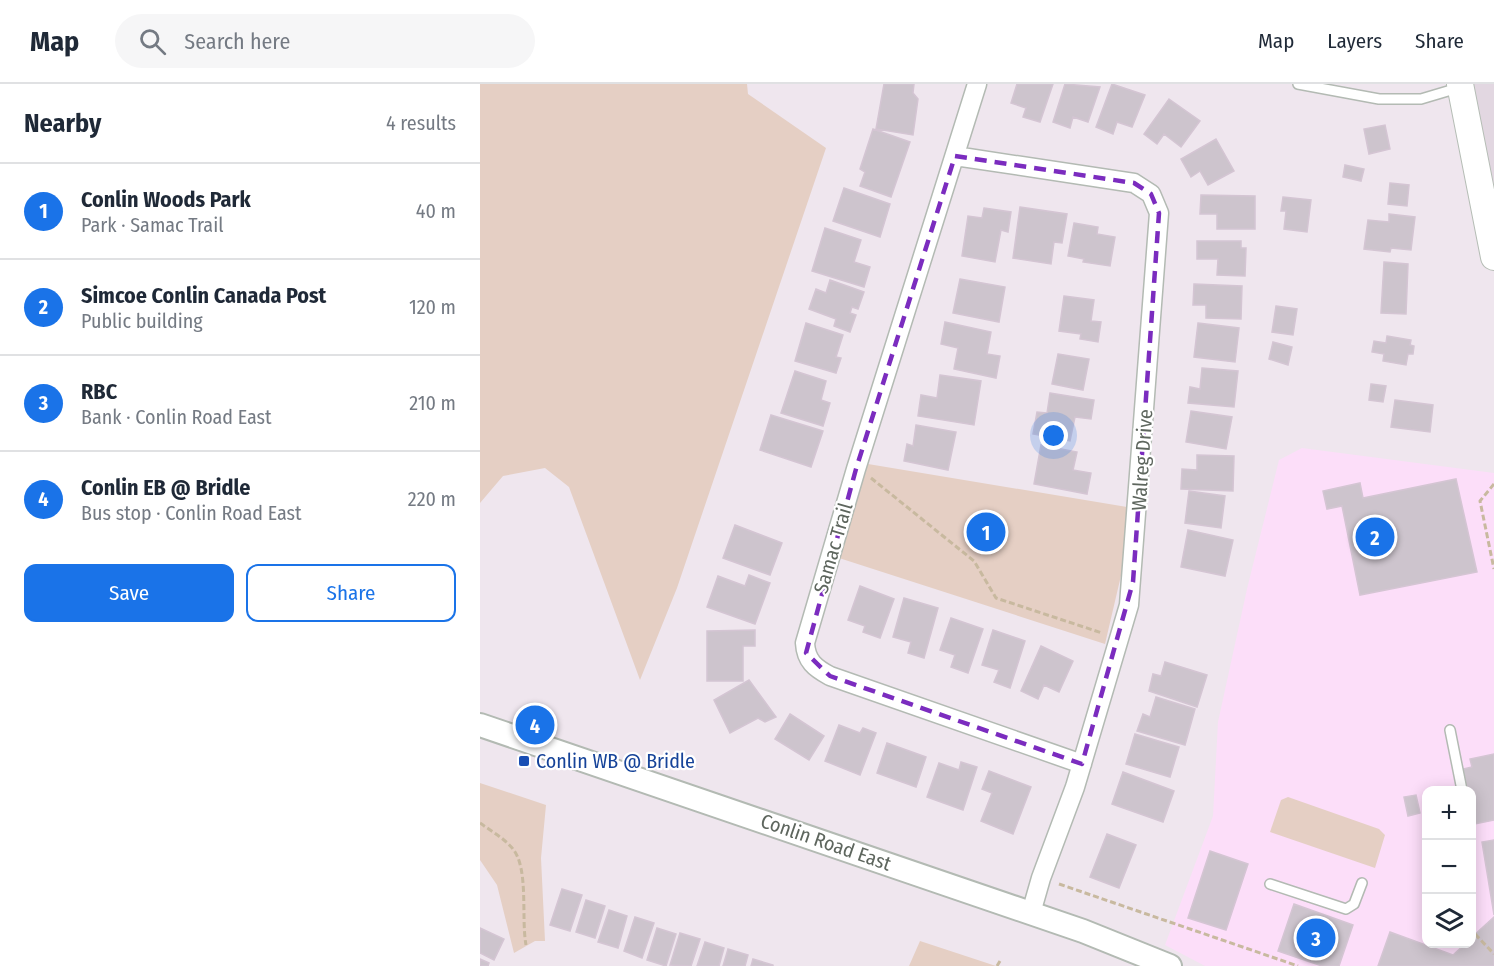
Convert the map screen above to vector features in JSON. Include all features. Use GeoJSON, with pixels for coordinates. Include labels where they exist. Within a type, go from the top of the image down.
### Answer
{"type":"FeatureCollection","features":[{"type":"Feature","properties":{"kind":"main road"},"geometry":{"type":"LineString","coordinates":[[1460,85],[1494,257]]}},
{"type":"Feature","properties":{"kind":"street","name":"Samac Trail"},"geometry":{"type":"LineString","coordinates":[[977,84],[856,469],[805,643],[806,653],[810,662],[830,676],[1082,764]]}},
{"type":"Feature","properties":{"kind":"street","name":"Walreg Drive"},"geometry":{"type":"LineString","coordinates":[[955,156],[1134,183],[1151,194],[1159,213],[1130,605],[1082,764],[1031,913]]}},
{"type":"Feature","properties":{"kind":"street","name":"Conlin Road East"},"geometry":{"type":"LineString","coordinates":[[480,725],[1031,913],[1170,966]]}},
{"type":"Feature","properties":{"kind":"lane"},"geometry":{"type":"LineString","coordinates":[[1298,84],[1379,99],[1421,99],[1460,85]]}},
{"type":"Feature","properties":{"kind":"lane"},"geometry":{"type":"LineString","coordinates":[[1450,730],[1461,786]]}},
{"type":"Feature","properties":{"kind":"lane"},"geometry":{"type":"LineString","coordinates":[[1270,884],[1346,909],[1354,904],[1362,883]]}},
{"type":"Feature","properties":{"kind":"path"},"geometry":{"type":"LineString","coordinates":[[856,469],[920,515],[970,556],[996,598],[1107,634]]}},
{"type":"Feature","properties":{"kind":"path"},"geometry":{"type":"LineString","coordinates":[[1494,484],[1480,501],[1494,568]]}},
{"type":"Feature","properties":{"kind":"path"},"geometry":{"type":"LineString","coordinates":[[480,823],[506,841],[521,864],[526,945]]}},
{"type":"Feature","properties":{"kind":"path"},"geometry":{"type":"LineString","coordinates":[[1054,883],[1298,966]]}},
{"type":"Feature","properties":{"kind":"path"},"geometry":{"type":"LineString","coordinates":[[1476,935],[1494,954]]}},
{"type":"Feature","properties":{"kind":"path"},"geometry":{"type":"LineString","coordinates":[[997,966],[1000,960]]}},
{"type":"Feature","properties":{"kind":"highlighted area"},"geometry":{"type":"Polygon","coordinates":[[[955,156],[1134,183],[1151,194],[1159,213],[1133,582],[1082,764],[830,676],[806,653],[856,469],[955,156]]]}},
{"type":"Feature","properties":{"kind":"shaded area"},"geometry":{"type":"Polygon","coordinates":[[[480,84],[747,84],[748,94],[826,148],[677,588],[640,680],[569,487],[545,468],[503,476],[480,503],[480,84]]]}},
{"type":"Feature","properties":{"kind":"shaded area"},"geometry":{"type":"Polygon","coordinates":[[[1461,84],[1494,84],[1494,213],[1461,84]]]}},
{"type":"Feature","properties":{"kind":"shaded area"},"geometry":{"type":"Polygon","coordinates":[[[1302,448],[1494,473],[1494,966],[1205,966],[1165,945],[1213,816],[1218,722],[1247,589],[1279,460],[1302,448]]]}},
{"type":"Feature","properties":{"kind":"shaded area"},"geometry":{"type":"Polygon","coordinates":[[[868,464],[1127,507],[1123,567],[1105,644],[839,558],[868,464]]]}},
{"type":"Feature","properties":{"kind":"shaded area"},"geometry":{"type":"Polygon","coordinates":[[[480,783],[546,805],[541,858],[545,941],[535,941],[514,953],[497,885],[480,860],[480,783]]]}},
{"type":"Feature","properties":{"kind":"shaded area"},"geometry":{"type":"Polygon","coordinates":[[[1288,797],[1379,829],[1385,835],[1375,868],[1270,832],[1281,800],[1288,797]]]}},
{"type":"Feature","properties":{"kind":"shaded area"},"geometry":{"type":"Polygon","coordinates":[[[920,941],[996,966],[909,966],[920,941]]]}},
{"type":"Feature","properties":{"kind":"building"},"geometry":{"type":"Polygon","coordinates":[[[884,84],[914,84],[913,93],[918,99],[913,135],[876,129],[884,84]]]}},
{"type":"Feature","properties":{"kind":"building"},"geometry":{"type":"Polygon","coordinates":[[[1017,84],[1053,84],[1040,122],[1023,117],[1026,108],[1011,103],[1017,84]]]}},
{"type":"Feature","properties":{"kind":"building"},"geometry":{"type":"Polygon","coordinates":[[[1065,84],[1100,87],[1088,122],[1073,117],[1070,128],[1053,122],[1065,84]]]}},
{"type":"Feature","properties":{"kind":"building"},"geometry":{"type":"Polygon","coordinates":[[[1112,84],[1145,95],[1132,127],[1117,122],[1113,134],[1096,127],[1112,84]]]}},
{"type":"Feature","properties":{"kind":"building"},"geometry":{"type":"Polygon","coordinates":[[[1169,99],[1200,121],[1181,147],[1164,134],[1157,144],[1144,134],[1169,99]]]}},
{"type":"Feature","properties":{"kind":"building"},"geometry":{"type":"Polygon","coordinates":[[[1385,125],[1390,149],[1369,154],[1364,129],[1385,125]]]}},
{"type":"Feature","properties":{"kind":"building"},"geometry":{"type":"Polygon","coordinates":[[[873,129],[910,142],[891,197],[860,186],[865,172],[860,169],[873,129]]]}},
{"type":"Feature","properties":{"kind":"building"},"geometry":{"type":"Polygon","coordinates":[[[1216,139],[1234,171],[1208,185],[1200,171],[1191,177],[1181,159],[1216,139]]]}},
{"type":"Feature","properties":{"kind":"building"},"geometry":{"type":"Polygon","coordinates":[[[1345,165],[1364,169],[1361,181],[1343,177],[1345,165]]]}},
{"type":"Feature","properties":{"kind":"building"},"geometry":{"type":"Polygon","coordinates":[[[1390,183],[1409,185],[1407,206],[1388,204],[1390,183]]]}},
{"type":"Feature","properties":{"kind":"building"},"geometry":{"type":"Polygon","coordinates":[[[844,188],[890,204],[880,237],[833,221],[844,188]]]}},
{"type":"Feature","properties":{"kind":"building"},"geometry":{"type":"Polygon","coordinates":[[[1201,195],[1255,196],[1255,229],[1217,229],[1217,214],[1200,214],[1201,195]]]}},
{"type":"Feature","properties":{"kind":"building"},"geometry":{"type":"Polygon","coordinates":[[[1283,197],[1311,200],[1307,232],[1284,229],[1286,211],[1281,211],[1283,197]]]}},
{"type":"Feature","properties":{"kind":"building"},"geometry":{"type":"Polygon","coordinates":[[[1020,207],[1067,214],[1062,243],[1054,242],[1051,264],[1013,258],[1020,207]]]}},
{"type":"Feature","properties":{"kind":"building"},"geometry":{"type":"Polygon","coordinates":[[[984,208],[1011,212],[1008,232],[1001,230],[995,262],[962,256],[968,216],[982,218],[984,208]]]}},
{"type":"Feature","properties":{"kind":"building"},"geometry":{"type":"Polygon","coordinates":[[[1389,214],[1415,217],[1411,250],[1391,248],[1390,252],[1364,249],[1368,220],[1389,222],[1389,214]]]}},
{"type":"Feature","properties":{"kind":"building"},"geometry":{"type":"Polygon","coordinates":[[[1074,223],[1098,227],[1097,234],[1115,237],[1110,266],[1083,262],[1084,259],[1068,256],[1074,223]]]}},
{"type":"Feature","properties":{"kind":"building"},"geometry":{"type":"Polygon","coordinates":[[[825,228],[861,240],[854,262],[870,267],[864,287],[812,271],[825,228]]]}},
{"type":"Feature","properties":{"kind":"building"},"geometry":{"type":"Polygon","coordinates":[[[1197,241],[1241,241],[1241,248],[1246,248],[1245,276],[1217,275],[1218,259],[1197,259],[1197,241]]]}},
{"type":"Feature","properties":{"kind":"building"},"geometry":{"type":"Polygon","coordinates":[[[1384,262],[1408,264],[1406,314],[1381,313],[1384,262]]]}},
{"type":"Feature","properties":{"kind":"building"},"geometry":{"type":"Polygon","coordinates":[[[960,279],[1005,287],[999,322],[953,313],[960,279]]]}},
{"type":"Feature","properties":{"kind":"building"},"geometry":{"type":"Polygon","coordinates":[[[830,280],[864,292],[858,309],[852,307],[850,313],[856,315],[850,332],[834,326],[836,319],[809,309],[816,289],[826,293],[830,280]]]}},
{"type":"Feature","properties":{"kind":"building"},"geometry":{"type":"Polygon","coordinates":[[[1194,284],[1242,286],[1241,319],[1206,318],[1206,305],[1193,305],[1194,284]]]}},
{"type":"Feature","properties":{"kind":"building"},"geometry":{"type":"Polygon","coordinates":[[[1064,296],[1094,300],[1091,321],[1101,322],[1098,342],[1080,339],[1081,334],[1059,331],[1064,296]]]}},
{"type":"Feature","properties":{"kind":"building"},"geometry":{"type":"Polygon","coordinates":[[[1276,306],[1297,309],[1293,335],[1272,332],[1276,306]]]}},
{"type":"Feature","properties":{"kind":"building"},"geometry":{"type":"Polygon","coordinates":[[[945,322],[991,332],[987,354],[1000,356],[996,378],[954,369],[958,348],[941,344],[945,322]]]}},
{"type":"Feature","properties":{"kind":"building"},"geometry":{"type":"Polygon","coordinates":[[[806,323],[843,335],[836,357],[841,358],[836,373],[795,361],[806,323]]]}},
{"type":"Feature","properties":{"kind":"building"},"geometry":{"type":"Polygon","coordinates":[[[1198,323],[1239,328],[1235,362],[1194,357],[1198,323]]]}},
{"type":"Feature","properties":{"kind":"building"},"geometry":{"type":"Polygon","coordinates":[[[1387,336],[1411,340],[1410,345],[1414,346],[1413,354],[1408,354],[1406,365],[1383,361],[1384,354],[1372,352],[1374,341],[1386,343],[1387,336]]]}},
{"type":"Feature","properties":{"kind":"building"},"geometry":{"type":"Polygon","coordinates":[[[1273,342],[1292,347],[1288,365],[1269,359],[1273,342]]]}},
{"type":"Feature","properties":{"kind":"building"},"geometry":{"type":"Polygon","coordinates":[[[1058,354],[1089,359],[1083,390],[1052,384],[1058,354]]]}},
{"type":"Feature","properties":{"kind":"building"},"geometry":{"type":"Polygon","coordinates":[[[1202,368],[1238,371],[1234,407],[1188,403],[1190,387],[1200,389],[1202,368]]]}},
{"type":"Feature","properties":{"kind":"building"},"geometry":{"type":"Polygon","coordinates":[[[795,371],[826,381],[821,400],[830,403],[823,426],[781,413],[795,371]]]}},
{"type":"Feature","properties":{"kind":"building"},"geometry":{"type":"Polygon","coordinates":[[[940,375],[981,381],[974,425],[918,416],[921,395],[937,398],[940,375]]]}},
{"type":"Feature","properties":{"kind":"building"},"geometry":{"type":"Polygon","coordinates":[[[1371,384],[1386,386],[1383,402],[1369,400],[1371,384]]]}},
{"type":"Feature","properties":{"kind":"building"},"geometry":{"type":"Polygon","coordinates":[[[1050,393],[1094,400],[1091,419],[1075,417],[1070,441],[1033,434],[1037,412],[1047,413],[1050,393]]]}},
{"type":"Feature","properties":{"kind":"building"},"geometry":{"type":"Polygon","coordinates":[[[1395,400],[1433,405],[1430,432],[1391,427],[1395,400]]]}},
{"type":"Feature","properties":{"kind":"building"},"geometry":{"type":"Polygon","coordinates":[[[1191,411],[1232,417],[1226,449],[1186,442],[1191,411]]]}},
{"type":"Feature","properties":{"kind":"building"},"geometry":{"type":"Polygon","coordinates":[[[771,415],[823,431],[811,467],[760,450],[771,415]]]}},
{"type":"Feature","properties":{"kind":"building"},"geometry":{"type":"Polygon","coordinates":[[[916,425],[956,432],[948,470],[904,461],[907,444],[913,446],[916,425]]]}},
{"type":"Feature","properties":{"kind":"building"},"geometry":{"type":"Polygon","coordinates":[[[1041,445],[1077,452],[1073,470],[1091,473],[1087,494],[1034,484],[1041,445]]]}},
{"type":"Feature","properties":{"kind":"building"},"geometry":{"type":"Polygon","coordinates":[[[1197,455],[1234,456],[1233,491],[1181,489],[1182,469],[1197,470],[1197,455]]]}},
{"type":"Feature","properties":{"kind":"building"},"geometry":{"type":"Polygon","coordinates":[[[1456,479],[1477,572],[1360,595],[1342,506],[1327,509],[1323,491],[1360,483],[1363,498],[1456,479]]]}},
{"type":"Feature","properties":{"kind":"building"},"geometry":{"type":"Polygon","coordinates":[[[1189,491],[1225,496],[1221,528],[1185,523],[1189,491]]]}},
{"type":"Feature","properties":{"kind":"building"},"geometry":{"type":"Polygon","coordinates":[[[735,525],[782,543],[770,575],[723,558],[735,525]]]}},
{"type":"Feature","properties":{"kind":"building"},"geometry":{"type":"Polygon","coordinates":[[[1188,530],[1233,540],[1225,576],[1181,567],[1188,530]]]}},
{"type":"Feature","properties":{"kind":"building"},"geometry":{"type":"Polygon","coordinates":[[[749,575],[770,583],[755,624],[707,607],[718,576],[745,586],[749,575]]]}},
{"type":"Feature","properties":{"kind":"building"},"geometry":{"type":"Polygon","coordinates":[[[860,586],[894,599],[880,638],[863,632],[865,626],[848,620],[860,586]]]}},
{"type":"Feature","properties":{"kind":"building"},"geometry":{"type":"Polygon","coordinates":[[[904,598],[938,608],[924,658],[908,653],[911,642],[893,637],[904,598]]]}},
{"type":"Feature","properties":{"kind":"building"},"geometry":{"type":"Polygon","coordinates":[[[951,618],[983,629],[968,673],[951,667],[955,655],[940,650],[951,618]]]}},
{"type":"Feature","properties":{"kind":"building"},"geometry":{"type":"Polygon","coordinates":[[[755,630],[755,646],[743,646],[743,681],[707,681],[707,631],[755,630]]]}},
{"type":"Feature","properties":{"kind":"building"},"geometry":{"type":"Polygon","coordinates":[[[993,630],[1025,641],[1010,688],[994,682],[999,670],[982,665],[993,630]]]}},
{"type":"Feature","properties":{"kind":"building"},"geometry":{"type":"Polygon","coordinates":[[[1041,646],[1073,661],[1059,692],[1044,685],[1038,699],[1021,691],[1041,646]]]}},
{"type":"Feature","properties":{"kind":"building"},"geometry":{"type":"Polygon","coordinates":[[[1165,662],[1207,675],[1197,707],[1149,691],[1153,674],[1161,676],[1165,662]]]}},
{"type":"Feature","properties":{"kind":"building"},"geometry":{"type":"Polygon","coordinates":[[[749,680],[776,717],[765,722],[758,718],[730,733],[714,700],[749,680]]]}},
{"type":"Feature","properties":{"kind":"building"},"geometry":{"type":"Polygon","coordinates":[[[1156,697],[1195,709],[1185,745],[1137,731],[1143,714],[1150,717],[1156,697]]]}},
{"type":"Feature","properties":{"kind":"building"},"geometry":{"type":"Polygon","coordinates":[[[790,714],[824,736],[809,760],[775,739],[790,714]]]}},
{"type":"Feature","properties":{"kind":"building"},"geometry":{"type":"Polygon","coordinates":[[[839,725],[860,733],[863,728],[876,733],[860,775],[825,761],[839,725]]]}},
{"type":"Feature","properties":{"kind":"building"},"geometry":{"type":"Polygon","coordinates":[[[1135,734],[1179,747],[1170,777],[1126,764],[1135,734]]]}},
{"type":"Feature","properties":{"kind":"building"},"geometry":{"type":"Polygon","coordinates":[[[887,743],[926,757],[916,787],[877,773],[887,743]]]}},
{"type":"Feature","properties":{"kind":"building"},"geometry":{"type":"Polygon","coordinates":[[[1494,754],[1494,820],[1476,824],[1476,786],[1467,786],[1463,769],[1472,767],[1470,759],[1494,754]]]}},
{"type":"Feature","properties":{"kind":"building"},"geometry":{"type":"Polygon","coordinates":[[[961,762],[977,767],[963,810],[927,797],[939,763],[959,770],[961,762]]]}},
{"type":"Feature","properties":{"kind":"building"},"geometry":{"type":"Polygon","coordinates":[[[989,771],[1031,787],[1013,834],[981,821],[992,793],[982,789],[989,771]]]}},
{"type":"Feature","properties":{"kind":"building"},"geometry":{"type":"Polygon","coordinates":[[[1123,772],[1174,791],[1163,822],[1112,804],[1123,772]]]}},
{"type":"Feature","properties":{"kind":"building"},"geometry":{"type":"Polygon","coordinates":[[[1416,795],[1420,813],[1408,816],[1404,797],[1416,795]]]}},
{"type":"Feature","properties":{"kind":"building"},"geometry":{"type":"Polygon","coordinates":[[[1107,834],[1136,845],[1119,888],[1090,877],[1107,834]]]}},
{"type":"Feature","properties":{"kind":"building"},"geometry":{"type":"Polygon","coordinates":[[[1494,840],[1494,915],[1482,842],[1494,840]]]}},
{"type":"Feature","properties":{"kind":"building"},"geometry":{"type":"Polygon","coordinates":[[[1210,851],[1248,864],[1226,930],[1188,918],[1210,851]]]}},
{"type":"Feature","properties":{"kind":"building"},"geometry":{"type":"Polygon","coordinates":[[[562,889],[582,895],[570,931],[550,925],[562,889]]]}},
{"type":"Feature","properties":{"kind":"building"},"geometry":{"type":"Polygon","coordinates":[[[586,900],[605,906],[595,938],[576,932],[586,900]]]}},
{"type":"Feature","properties":{"kind":"building"},"geometry":{"type":"Polygon","coordinates":[[[1294,904],[1353,925],[1339,966],[1322,966],[1278,951],[1294,904]]]}},
{"type":"Feature","properties":{"kind":"building"},"geometry":{"type":"Polygon","coordinates":[[[609,910],[627,916],[618,948],[598,942],[609,910]]]}},
{"type":"Feature","properties":{"kind":"building"},"geometry":{"type":"Polygon","coordinates":[[[635,917],[654,923],[642,958],[624,951],[635,917]]]}},
{"type":"Feature","properties":{"kind":"building"},"geometry":{"type":"Polygon","coordinates":[[[1494,917],[1494,966],[1378,966],[1390,932],[1422,944],[1422,948],[1434,948],[1453,955],[1461,948],[1476,948],[1476,933],[1494,917]]]}},
{"type":"Feature","properties":{"kind":"building"},"geometry":{"type":"Polygon","coordinates":[[[480,928],[504,939],[494,960],[480,953],[480,928]]]}},
{"type":"Feature","properties":{"kind":"building"},"geometry":{"type":"Polygon","coordinates":[[[657,928],[676,934],[666,966],[647,960],[657,928]]]}},
{"type":"Feature","properties":{"kind":"building"},"geometry":{"type":"Polygon","coordinates":[[[680,933],[700,939],[691,966],[670,965],[680,933]]]}},
{"type":"Feature","properties":{"kind":"building"},"geometry":{"type":"Polygon","coordinates":[[[705,942],[724,948],[719,966],[697,966],[705,942]]]}},
{"type":"Feature","properties":{"kind":"building"},"geometry":{"type":"Polygon","coordinates":[[[728,949],[748,955],[745,966],[723,966],[728,949]]]}},
{"type":"Feature","properties":{"kind":"building"},"geometry":{"type":"Polygon","coordinates":[[[480,959],[489,963],[488,966],[480,966],[480,959]]]}},
{"type":"Feature","properties":{"kind":"building"},"geometry":{"type":"Polygon","coordinates":[[[753,959],[773,965],[773,966],[751,966],[753,959]]]}},
{"type":"Feature","properties":{"kind":"place","name":"Conlin Woods Park"},"geometry":{"type":"Point","coordinates":[986,532]}},
{"type":"Feature","properties":{"kind":"place","name":"Simcoe Conlin Canada Post"},"geometry":{"type":"Point","coordinates":[1375,537]}},
{"type":"Feature","properties":{"kind":"place","name":"Conlin EB @ Bridle"},"geometry":{"type":"Point","coordinates":[535,725]}},
{"type":"Feature","properties":{"kind":"place","name":"Conlin WB @ Bridle"},"geometry":{"type":"Point","coordinates":[524,761]}},
{"type":"Feature","properties":{"kind":"place","name":"RBC"},"geometry":{"type":"Point","coordinates":[1316,938]}}]}
